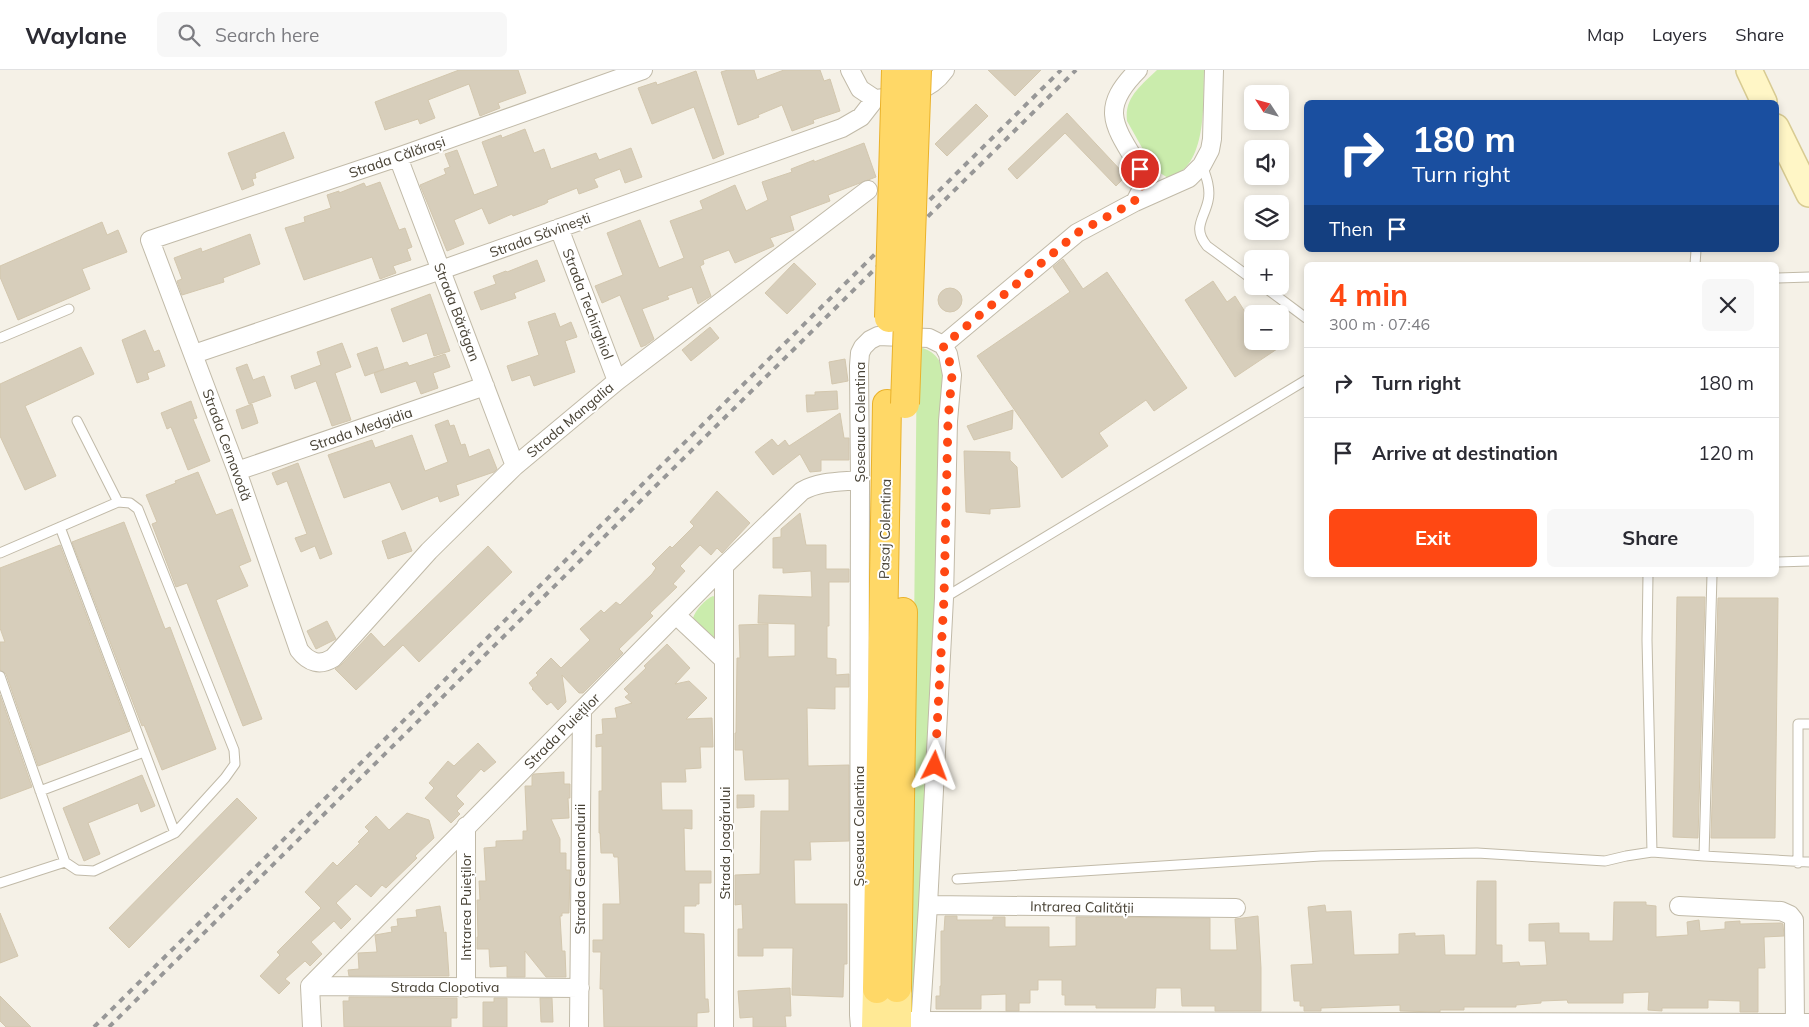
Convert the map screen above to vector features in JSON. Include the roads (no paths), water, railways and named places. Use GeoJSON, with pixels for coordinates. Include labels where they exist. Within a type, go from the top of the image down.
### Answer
{"type":"FeatureCollection","features":[{"type":"Feature","properties":{"kind":"highway","name":"Pasaj Colentina"},"geometry":{"type":"LineString","coordinates":[[887,988],[896,404],[896,70]]}},
{"type":"Feature","properties":{"kind":"highway","name":"Pasaj Colentina"},"geometry":{"type":"LineString","coordinates":[[896,404],[917,70]]}},
{"type":"Feature","properties":{"kind":"main road"},"geometry":{"type":"LineString","coordinates":[[887,988],[902,1025]]}},
{"type":"Feature","properties":{"kind":"street","name":"Strada Călărași"},"geometry":{"type":"LineString","coordinates":[[150,240],[398,157],[643,70]]}},
{"type":"Feature","properties":{"kind":"street"},"geometry":{"type":"LineString","coordinates":[[850,70],[860,89],[876,99],[909,95],[923,90],[945,70]]}},
{"type":"Feature","properties":{"kind":"street"},"geometry":{"type":"LineString","coordinates":[[1134,202],[1141,190],[1143,178],[1140,169],[1115,126],[1114,115],[1120,91],[1138,70]]}},
{"type":"Feature","properties":{"kind":"street"},"geometry":{"type":"LineString","coordinates":[[1214,70],[1212,139],[1210,150],[1197,171],[1185,181],[1134,202],[1077,233],[943,346],[948,354],[952,375],[948,421],[944,598],[928,905],[902,1025],[1802,1023],[1794,920],[1790,915],[1781,910],[1679,906]]}},
{"type":"Feature","properties":{"kind":"street"},"geometry":{"type":"LineString","coordinates":[[1749,70],[1763,100]]}},
{"type":"Feature","properties":{"kind":"street","name":"Strada Săvinești"},"geometry":{"type":"LineString","coordinates":[[194,354],[441,270],[842,128],[860,117],[876,99]]}},
{"type":"Feature","properties":{"kind":"street"},"geometry":{"type":"LineString","coordinates":[[1779,133],[1809,194]]}},
{"type":"Feature","properties":{"kind":"street","name":"Strada Bărăgan"},"geometry":{"type":"LineString","coordinates":[[398,157],[515,466]]}},
{"type":"Feature","properties":{"kind":"street","name":"Strada Mangalia"},"geometry":{"type":"LineString","coordinates":[[299,650],[307,659],[313,662],[326,662],[333,658],[429,551],[515,466],[617,381],[868,190]]}},
{"type":"Feature","properties":{"kind":"street","name":"Strada Techirghiol"},"geometry":{"type":"LineString","coordinates":[[559,228],[617,381]]}},
{"type":"Feature","properties":{"kind":"street","name":"Strada Cernavodă"},"geometry":{"type":"LineString","coordinates":[[150,240],[237,471],[299,650]]}},
{"type":"Feature","properties":{"kind":"street","name":"Șoseaua Colentina"},"geometry":{"type":"LineString","coordinates":[[860,1027],[860,354],[870,340],[878,336],[928,338],[936,340],[943,346]]}},
{"type":"Feature","properties":{"kind":"street","name":"Strada Medgidia"},"geometry":{"type":"LineString","coordinates":[[237,471],[485,386]]}},
{"type":"Feature","properties":{"kind":"street","name":"Strada Puieților"},"geometry":{"type":"LineString","coordinates":[[310,986],[466,826],[677,616],[724,566],[802,491],[826,483],[860,480]]}},
{"type":"Feature","properties":{"kind":"street","name":"Strada Joagărului"},"geometry":{"type":"LineString","coordinates":[[724,566],[724,1027]]}},
{"type":"Feature","properties":{"kind":"street"},"geometry":{"type":"LineString","coordinates":[[677,616],[724,660]]}},
{"type":"Feature","properties":{"kind":"street","name":"Strada Geamandurii"},"geometry":{"type":"LineString","coordinates":[[579,1027],[582,710]]}},
{"type":"Feature","properties":{"kind":"street","name":"Intrarea Puieților"},"geometry":{"type":"LineString","coordinates":[[466,826],[466,988]]}},
{"type":"Feature","properties":{"kind":"street","name":"Intrarea Calității"},"geometry":{"type":"LineString","coordinates":[[928,905],[1236,908]]}},
{"type":"Feature","properties":{"kind":"street"},"geometry":{"type":"LineString","coordinates":[[310,986],[312,1027]]}},
{"type":"Feature","properties":{"kind":"street","name":"Strada Clopotiva"},"geometry":{"type":"LineString","coordinates":[[310,986],[580,988]]}},
{"type":"Feature","properties":{"kind":"lane"},"geometry":{"type":"LineString","coordinates":[[1202,165],[1209,188],[1208,201],[1200,224],[1203,241],[1244,273]]}},
{"type":"Feature","properties":{"kind":"lane"},"geometry":{"type":"LineString","coordinates":[[1779,278],[1809,277]]}},
{"type":"Feature","properties":{"kind":"lane"},"geometry":{"type":"LineString","coordinates":[[1275,295],[1304,317]]}},
{"type":"Feature","properties":{"kind":"lane"},"geometry":{"type":"LineString","coordinates":[[0,338],[69,309]]}},
{"type":"Feature","properties":{"kind":"lane"},"geometry":{"type":"LineString","coordinates":[[944,598],[1304,381]]}},
{"type":"Feature","properties":{"kind":"lane"},"geometry":{"type":"LineString","coordinates":[[76,421],[118,502]]}},
{"type":"Feature","properties":{"kind":"lane"},"geometry":{"type":"LineString","coordinates":[[0,552],[118,502],[130,503],[138,509],[234,750],[235,764],[174,833],[94,871],[77,870],[64,862],[0,676]]}},
{"type":"Feature","properties":{"kind":"lane"},"geometry":{"type":"LineString","coordinates":[[60,527],[174,833]]}},
{"type":"Feature","properties":{"kind":"lane"},"geometry":{"type":"LineString","coordinates":[[1779,562],[1809,561]]}},
{"type":"Feature","properties":{"kind":"lane"},"geometry":{"type":"LineString","coordinates":[[1648,577],[1652,852]]}},
{"type":"Feature","properties":{"kind":"lane"},"geometry":{"type":"LineString","coordinates":[[1704,856],[1712,577]]}},
{"type":"Feature","properties":{"kind":"lane"},"geometry":{"type":"LineString","coordinates":[[1798,863],[1798,724],[1809,724]]}},
{"type":"Feature","properties":{"kind":"lane"},"geometry":{"type":"LineString","coordinates":[[40,791],[144,752]]}},
{"type":"Feature","properties":{"kind":"lane"},"geometry":{"type":"LineString","coordinates":[[957,879],[1321,856],[1477,853],[1605,861],[1652,852],[1798,863],[1809,862]]}},
{"type":"Feature","properties":{"kind":"lane"},"geometry":{"type":"LineString","coordinates":[[0,883],[64,862]]}},
{"type":"Feature","properties":{"kind":"railway"},"geometry":{"type":"LineString","coordinates":[[94,1027],[1061,70]]}},
{"type":"Feature","properties":{"kind":"railway"},"geometry":{"type":"LineString","coordinates":[[109,1027],[1076,70]]}}]}
